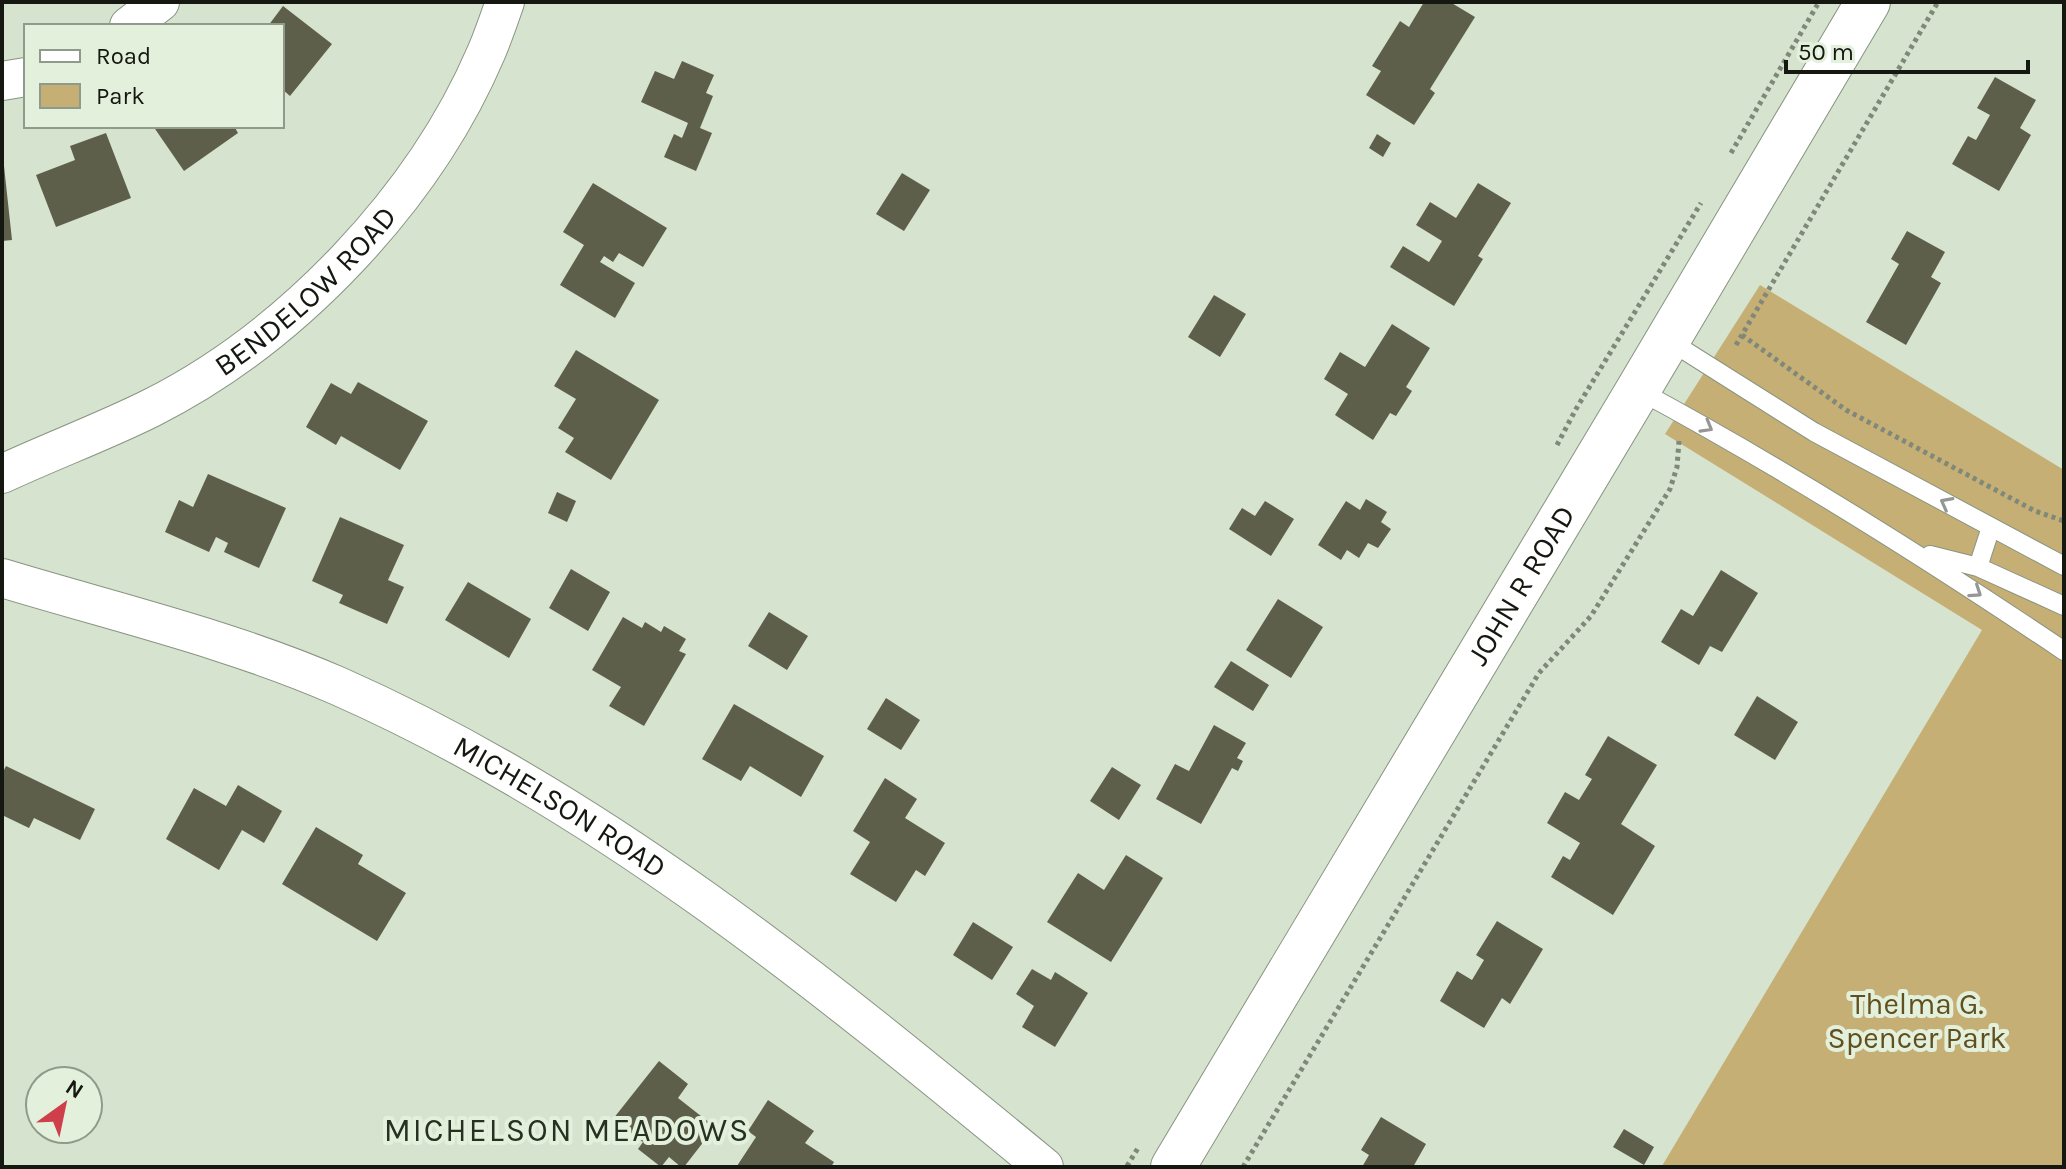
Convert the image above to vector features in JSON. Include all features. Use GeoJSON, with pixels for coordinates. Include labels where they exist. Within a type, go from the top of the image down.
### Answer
{"type":"FeatureCollection","features":[{"type":"Feature","properties":{"kind":"main road","name":"JOHN R ROAD"},"geometry":{"type":"LineString","coordinates":[[1173,1167],[1868,2]]}},
{"type":"Feature","properties":{"kind":"street"},"geometry":{"type":"LineString","coordinates":[[132,24],[160,2]]}},
{"type":"Feature","properties":{"kind":"street","name":"BENDELOW ROAD"},"geometry":{"type":"LineString","coordinates":[[2,474],[152,407],[211,373],[253,345],[321,286],[368,237],[432,152],[486,54],[505,2]]}},
{"type":"Feature","properties":{"kind":"street"},"geometry":{"type":"LineString","coordinates":[[2,81],[24,77]]}},
{"type":"Feature","properties":{"kind":"street","name":"MICHELSON ROAD"},"geometry":{"type":"LineString","coordinates":[[2,578],[286,664],[415,723],[543,792],[661,869],[740,926],[880,1033],[1044,1167]]}},
{"type":"Feature","properties":{"kind":"lane"},"geometry":{"type":"LineString","coordinates":[[1668,340],[1814,432],[2064,566]]}},
{"type":"Feature","properties":{"kind":"lane"},"geometry":{"type":"LineString","coordinates":[[1638,390],[1797,479],[2064,651]]}},
{"type":"Feature","properties":{"kind":"lane"},"geometry":{"type":"LineString","coordinates":[[1978,567],[1991,527]]}},
{"type":"Feature","properties":{"kind":"lane"},"geometry":{"type":"LineString","coordinates":[[1912,551],[1978,567],[2064,606]]}},
{"type":"Feature","properties":{"kind":"path"},"geometry":{"type":"LineString","coordinates":[[1736,345],[1938,2]]}},
{"type":"Feature","properties":{"kind":"path"},"geometry":{"type":"LineString","coordinates":[[1742,335],[1846,410],[2035,511],[2064,521]]}},
{"type":"Feature","properties":{"kind":"path"},"geometry":{"type":"LineString","coordinates":[[1243,1167],[1539,673],[1591,616],[1670,489],[1677,467],[1679,441]]}},
{"type":"Feature","properties":{"kind":"green space","name":"Thelma G. Spencer Park"},"geometry":{"type":"Polygon","coordinates":[[[1760,285],[2064,470],[2064,1167],[1662,1166],[1982,630],[1665,434],[1760,285]]]}},
{"type":"Feature","properties":{"kind":"building"},"geometry":{"type":"Polygon","coordinates":[[[1424,2],[1450,2],[1475,17],[1430,89],[1435,93],[1414,125],[1366,95],[1381,71],[1372,66],[1400,21],[1409,27],[1424,2]]]}},
{"type":"Feature","properties":{"kind":"building"},"geometry":{"type":"Polygon","coordinates":[[[283,6],[332,44],[290,96],[284,91],[284,24],[270,24],[283,6]]]}},
{"type":"Feature","properties":{"kind":"building"},"geometry":{"type":"Polygon","coordinates":[[[682,61],[714,75],[706,93],[713,96],[700,128],[712,133],[696,171],[664,157],[674,134],[682,138],[688,123],[641,102],[655,71],[674,79],[682,61]]]}},
{"type":"Feature","properties":{"kind":"building"},"geometry":{"type":"Polygon","coordinates":[[[1995,77],[2036,100],[2020,128],[2031,135],[1999,191],[1952,164],[1968,136],[1976,140],[1990,115],[1977,108],[1995,77]]]}},
{"type":"Feature","properties":{"kind":"building"},"geometry":{"type":"Polygon","coordinates":[[[154,128],[235,128],[238,133],[184,171],[154,128]]]}},
{"type":"Feature","properties":{"kind":"building"},"geometry":{"type":"Polygon","coordinates":[[[106,133],[131,198],[56,227],[36,175],[75,160],[70,146],[106,133]]]}},
{"type":"Feature","properties":{"kind":"building"},"geometry":{"type":"Polygon","coordinates":[[[1377,134],[1391,143],[1383,157],[1369,148],[1377,134]]]}},
{"type":"Feature","properties":{"kind":"building"},"geometry":{"type":"Polygon","coordinates":[[[2,166],[12,240],[2,241],[2,166]]]}},
{"type":"Feature","properties":{"kind":"building"},"geometry":{"type":"Polygon","coordinates":[[[902,173],[930,190],[904,231],[876,214],[902,173]]]}},
{"type":"Feature","properties":{"kind":"building"},"geometry":{"type":"Polygon","coordinates":[[[593,183],[667,228],[643,267],[619,253],[613,262],[604,256],[600,262],[635,283],[615,318],[560,285],[584,245],[563,232],[593,183]]]}},
{"type":"Feature","properties":{"kind":"building"},"geometry":{"type":"Polygon","coordinates":[[[1478,183],[1511,203],[1478,256],[1483,259],[1454,306],[1390,267],[1403,246],[1429,262],[1442,241],[1416,225],[1430,202],[1456,218],[1478,183]]]}},
{"type":"Feature","properties":{"kind":"building"},"geometry":{"type":"Polygon","coordinates":[[[1907,231],[1945,252],[1931,277],[1941,283],[1906,345],[1866,322],[1899,264],[1891,259],[1907,231]]]}},
{"type":"Feature","properties":{"kind":"building"},"geometry":{"type":"Polygon","coordinates":[[[1214,295],[1246,314],[1220,357],[1188,337],[1214,295]]]}},
{"type":"Feature","properties":{"kind":"building"},"geometry":{"type":"Polygon","coordinates":[[[1392,324],[1430,348],[1406,387],[1412,391],[1396,416],[1390,413],[1373,440],[1335,415],[1348,394],[1324,379],[1340,352],[1365,367],[1392,324]]]}},
{"type":"Feature","properties":{"kind":"building"},"geometry":{"type":"Polygon","coordinates":[[[576,350],[659,400],[611,480],[565,452],[574,438],[558,428],[576,399],[554,386],[576,350]]]}},
{"type":"Feature","properties":{"kind":"building"},"geometry":{"type":"Polygon","coordinates":[[[358,382],[428,421],[400,470],[341,436],[336,445],[306,427],[331,383],[351,394],[358,382]]]}},
{"type":"Feature","properties":{"kind":"building"},"geometry":{"type":"Polygon","coordinates":[[[208,474],[286,508],[259,568],[224,552],[228,543],[216,537],[209,552],[165,532],[179,500],[193,507],[208,474]]]}},
{"type":"Feature","properties":{"kind":"building"},"geometry":{"type":"Polygon","coordinates":[[[557,492],[576,501],[567,522],[548,513],[557,492]]]}},
{"type":"Feature","properties":{"kind":"building"},"geometry":{"type":"Polygon","coordinates":[[[1366,499],[1387,512],[1381,522],[1391,529],[1378,548],[1368,543],[1359,558],[1347,550],[1341,560],[1318,545],[1346,501],[1360,510],[1366,499]]]}},
{"type":"Feature","properties":{"kind":"building"},"geometry":{"type":"Polygon","coordinates":[[[1265,501],[1294,519],[1271,556],[1229,529],[1242,508],[1255,516],[1265,501]]]}},
{"type":"Feature","properties":{"kind":"building"},"geometry":{"type":"Polygon","coordinates":[[[340,517],[404,545],[388,580],[404,587],[387,624],[339,603],[343,595],[312,581],[340,517]]]}},
{"type":"Feature","properties":{"kind":"building"},"geometry":{"type":"Polygon","coordinates":[[[571,569],[610,592],[588,631],[549,608],[571,569]]]}},
{"type":"Feature","properties":{"kind":"building"},"geometry":{"type":"Polygon","coordinates":[[[1721,570],[1758,593],[1722,652],[1710,646],[1699,665],[1661,642],[1681,609],[1693,616],[1721,570]]]}},
{"type":"Feature","properties":{"kind":"building"},"geometry":{"type":"Polygon","coordinates":[[[468,582],[531,619],[509,658],[445,620],[468,582]]]}},
{"type":"Feature","properties":{"kind":"building"},"geometry":{"type":"Polygon","coordinates":[[[1278,599],[1323,627],[1291,678],[1246,650],[1278,599]]]}},
{"type":"Feature","properties":{"kind":"building"},"geometry":{"type":"Polygon","coordinates":[[[769,612],[808,636],[787,670],[748,646],[769,612]]]}},
{"type":"Feature","properties":{"kind":"building"},"geometry":{"type":"Polygon","coordinates":[[[623,617],[642,628],[645,622],[661,632],[664,626],[686,639],[679,651],[686,654],[644,726],[609,706],[621,687],[592,670],[623,617]]]}},
{"type":"Feature","properties":{"kind":"building"},"geometry":{"type":"Polygon","coordinates":[[[1231,661],[1269,685],[1253,711],[1214,687],[1231,661]]]}},
{"type":"Feature","properties":{"kind":"building"},"geometry":{"type":"Polygon","coordinates":[[[1757,696],[1798,722],[1775,760],[1734,735],[1757,696]]]}},
{"type":"Feature","properties":{"kind":"building"},"geometry":{"type":"Polygon","coordinates":[[[886,698],[920,720],[901,750],[867,729],[886,698]]]}},
{"type":"Feature","properties":{"kind":"building"},"geometry":{"type":"Polygon","coordinates":[[[734,704],[824,756],[801,797],[750,766],[741,781],[702,759],[734,704]]]}},
{"type":"Feature","properties":{"kind":"building"},"geometry":{"type":"Polygon","coordinates":[[[1214,725],[1246,743],[1237,758],[1243,761],[1238,771],[1232,768],[1201,824],[1156,799],[1175,764],[1189,771],[1214,725]]]}},
{"type":"Feature","properties":{"kind":"building"},"geometry":{"type":"Polygon","coordinates":[[[1608,736],[1657,765],[1621,824],[1655,846],[1613,915],[1551,877],[1563,856],[1570,860],[1580,843],[1547,823],[1565,792],[1579,800],[1592,779],[1585,775],[1608,736]]]}},
{"type":"Feature","properties":{"kind":"building"},"geometry":{"type":"Polygon","coordinates":[[[6,766],[95,809],[80,840],[34,818],[29,828],[2,815],[2,774],[6,766]]]}},
{"type":"Feature","properties":{"kind":"building"},"geometry":{"type":"Polygon","coordinates":[[[1112,767],[1141,785],[1119,820],[1090,801],[1112,767]]]}},
{"type":"Feature","properties":{"kind":"building"},"geometry":{"type":"Polygon","coordinates":[[[885,778],[917,799],[905,818],[945,843],[925,876],[916,870],[896,902],[850,874],[870,842],[853,831],[885,778]]]}},
{"type":"Feature","properties":{"kind":"building"},"geometry":{"type":"Polygon","coordinates":[[[238,785],[282,811],[264,843],[242,830],[219,870],[166,839],[194,788],[226,806],[238,785]]]}},
{"type":"Feature","properties":{"kind":"building"},"geometry":{"type":"Polygon","coordinates":[[[316,827],[363,855],[358,864],[406,893],[377,941],[282,884],[316,827]]]}},
{"type":"Feature","properties":{"kind":"building"},"geometry":{"type":"Polygon","coordinates":[[[1126,855],[1163,878],[1111,962],[1047,922],[1078,873],[1104,890],[1126,855]]]}},
{"type":"Feature","properties":{"kind":"building"},"geometry":{"type":"Polygon","coordinates":[[[1497,921],[1543,949],[1510,1004],[1502,998],[1484,1028],[1440,1001],[1457,971],[1472,980],[1484,960],[1476,955],[1497,921]]]}},
{"type":"Feature","properties":{"kind":"building"},"geometry":{"type":"Polygon","coordinates":[[[973,922],[1013,947],[992,980],[953,955],[973,922]]]}},
{"type":"Feature","properties":{"kind":"building"},"geometry":{"type":"Polygon","coordinates":[[[1032,969],[1051,980],[1055,972],[1088,993],[1055,1047],[1022,1027],[1034,1006],[1016,994],[1032,969]]]}},
{"type":"Feature","properties":{"kind":"building"},"geometry":{"type":"Polygon","coordinates":[[[659,1061],[688,1084],[678,1098],[715,1127],[684,1167],[669,1157],[661,1167],[638,1149],[643,1142],[613,1119],[659,1061]]]}},
{"type":"Feature","properties":{"kind":"building"},"geometry":{"type":"Polygon","coordinates":[[[768,1100],[814,1131],[805,1143],[834,1162],[831,1167],[737,1166],[756,1137],[748,1131],[768,1100]]]}},
{"type":"Feature","properties":{"kind":"building"},"geometry":{"type":"Polygon","coordinates":[[[1381,1117],[1426,1144],[1413,1167],[1362,1167],[1369,1155],[1361,1150],[1381,1117]]]}},
{"type":"Feature","properties":{"kind":"building"},"geometry":{"type":"Polygon","coordinates":[[[1624,1129],[1654,1147],[1644,1165],[1613,1147],[1624,1129]]]}},
{"type":"Feature","properties":{"kind":"district","name":"MICHELSON MEADOWS"},"geometry":{"type":"Point","coordinates":[567,1130]}}]}
